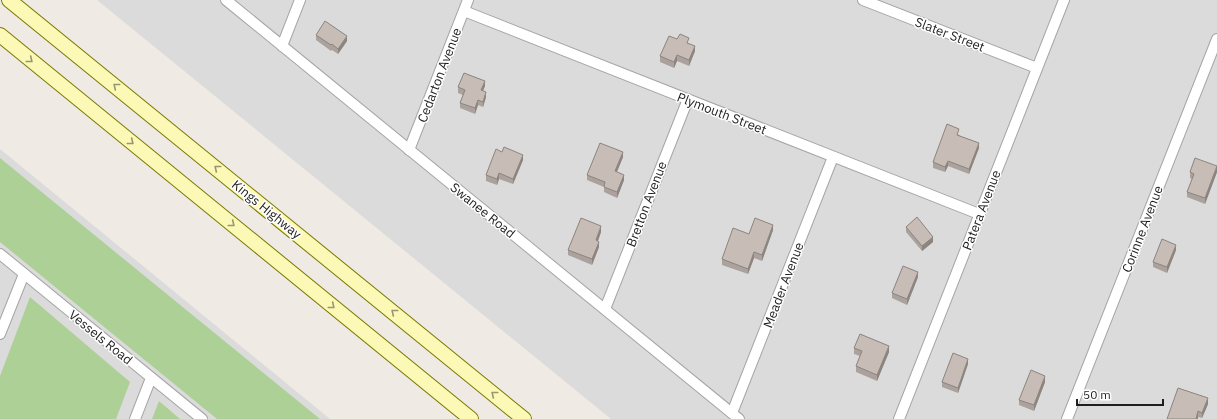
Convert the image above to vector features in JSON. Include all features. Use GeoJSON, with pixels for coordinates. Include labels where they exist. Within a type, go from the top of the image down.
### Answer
{"type":"FeatureCollection","features":[{"type":"Feature","properties":{"kind":"main road","name":"Kings Highway"},"geometry":{"type":"LineString","coordinates":[[9,0],[524,419]]}},
{"type":"Feature","properties":{"kind":"main road"},"geometry":{"type":"LineString","coordinates":[[0,35],[471,419]]}},
{"type":"Feature","properties":{"kind":"street","name":"Swanee Road"},"geometry":{"type":"LineString","coordinates":[[226,0],[736,416]]}},
{"type":"Feature","properties":{"kind":"street"},"geometry":{"type":"LineString","coordinates":[[282,46],[300,0]]}},
{"type":"Feature","properties":{"kind":"street","name":"Cedarton Avenue"},"geometry":{"type":"LineString","coordinates":[[409,150],[468,0]]}},
{"type":"Feature","properties":{"kind":"street","name":"Slater Street"},"geometry":{"type":"LineString","coordinates":[[863,0],[1037,68]]}},
{"type":"Feature","properties":{"kind":"street","name":"Patera Avenue"},"geometry":{"type":"LineString","coordinates":[[899,419],[1064,0]]}},
{"type":"Feature","properties":{"kind":"street","name":"Plymouth Street"},"geometry":{"type":"LineString","coordinates":[[464,11],[980,214]]}},
{"type":"Feature","properties":{"kind":"street","name":"Corinne Avenue"},"geometry":{"type":"LineString","coordinates":[[1067,419],[1217,39]]}},
{"type":"Feature","properties":{"kind":"street","name":"Bretton Avenue"},"geometry":{"type":"LineString","coordinates":[[605,310],[688,99]]}},
{"type":"Feature","properties":{"kind":"street","name":"Meader Avenue"},"geometry":{"type":"LineString","coordinates":[[736,416],[833,157]]}},
{"type":"Feature","properties":{"kind":"street","name":"Vessels Road"},"geometry":{"type":"LineString","coordinates":[[0,254],[202,419]]}},
{"type":"Feature","properties":{"kind":"street"},"geometry":{"type":"LineString","coordinates":[[0,334],[24,274]]}},
{"type":"Feature","properties":{"kind":"street"},"geometry":{"type":"LineString","coordinates":[[135,419],[151,378]]}},
{"type":"Feature","properties":{"kind":"shaded area"},"geometry":{"type":"Polygon","coordinates":[[[97,0],[1217,0],[1217,419],[611,419],[97,0]]]}},
{"type":"Feature","properties":{"kind":"shaded area"},"geometry":{"type":"Polygon","coordinates":[[[0,149],[330,419],[0,419],[0,149]]]}},
{"type":"Feature","properties":{"kind":"green space"},"geometry":{"type":"Polygon","coordinates":[[[0,158],[320,419],[217,419],[0,242],[0,158]]]}},
{"type":"Feature","properties":{"kind":"green space"},"geometry":{"type":"Polygon","coordinates":[[[30,297],[130,382],[116,419],[0,419],[0,376],[30,297]]]}},
{"type":"Feature","properties":{"kind":"green space"},"geometry":{"type":"Polygon","coordinates":[[[159,401],[180,419],[152,419],[159,401]]]}},
{"type":"Feature","properties":{"kind":"building"},"geometry":{"type":"Polygon","coordinates":[[[325,21],[347,36],[338,49],[316,35],[325,21]]]}},
{"type":"Feature","properties":{"kind":"building"},"geometry":{"type":"Polygon","coordinates":[[[680,34],[689,38],[687,43],[695,46],[689,60],[677,55],[674,62],[660,56],[669,36],[677,39],[680,34]]]}},
{"type":"Feature","properties":{"kind":"building"},"geometry":{"type":"Polygon","coordinates":[[[464,73],[485,81],[481,90],[486,92],[483,102],[478,100],[475,108],[460,103],[465,90],[458,87],[464,73]]]}},
{"type":"Feature","properties":{"kind":"building"},"geometry":{"type":"Polygon","coordinates":[[[947,124],[959,129],[957,135],[979,143],[969,169],[948,161],[945,167],[933,162],[947,124]]]}},
{"type":"Feature","properties":{"kind":"building"},"geometry":{"type":"Polygon","coordinates":[[[600,143],[623,152],[615,171],[624,175],[617,192],[604,187],[605,182],[587,175],[600,143]]]}},
{"type":"Feature","properties":{"kind":"building"},"geometry":{"type":"Polygon","coordinates":[[[504,147],[523,155],[513,179],[499,173],[497,179],[486,175],[496,149],[502,152],[504,147]]]}},
{"type":"Feature","properties":{"kind":"building"},"geometry":{"type":"Polygon","coordinates":[[[1195,158],[1217,166],[1205,198],[1187,192],[1194,174],[1190,172],[1195,158]]]}},
{"type":"Feature","properties":{"kind":"building"},"geometry":{"type":"Polygon","coordinates":[[[917,217],[933,237],[922,246],[906,227],[917,217]]]}},
{"type":"Feature","properties":{"kind":"building"},"geometry":{"type":"Polygon","coordinates":[[[581,218],[601,226],[596,240],[599,242],[592,259],[568,250],[581,218]]]}},
{"type":"Feature","properties":{"kind":"building"},"geometry":{"type":"Polygon","coordinates":[[[755,218],[773,225],[762,255],[754,252],[748,269],[722,259],[733,228],[749,234],[755,218]]]}},
{"type":"Feature","properties":{"kind":"building"},"geometry":{"type":"Polygon","coordinates":[[[1162,239],[1176,245],[1167,267],[1153,262],[1162,239]]]}},
{"type":"Feature","properties":{"kind":"building"},"geometry":{"type":"Polygon","coordinates":[[[903,266],[918,272],[907,299],[892,293],[903,266]]]}},
{"type":"Feature","properties":{"kind":"building"},"geometry":{"type":"Polygon","coordinates":[[[860,334],[889,346],[877,375],[856,366],[862,351],[854,348],[860,334]]]}},
{"type":"Feature","properties":{"kind":"building"},"geometry":{"type":"Polygon","coordinates":[[[953,353],[968,359],[958,388],[942,382],[953,353]]]}},
{"type":"Feature","properties":{"kind":"building"},"geometry":{"type":"Polygon","coordinates":[[[1031,370],[1045,376],[1034,405],[1019,400],[1031,370]]]}},
{"type":"Feature","properties":{"kind":"building"},"geometry":{"type":"Polygon","coordinates":[[[1178,388],[1208,398],[1202,413],[1198,411],[1196,419],[1167,419],[1178,388]]]}}]}
